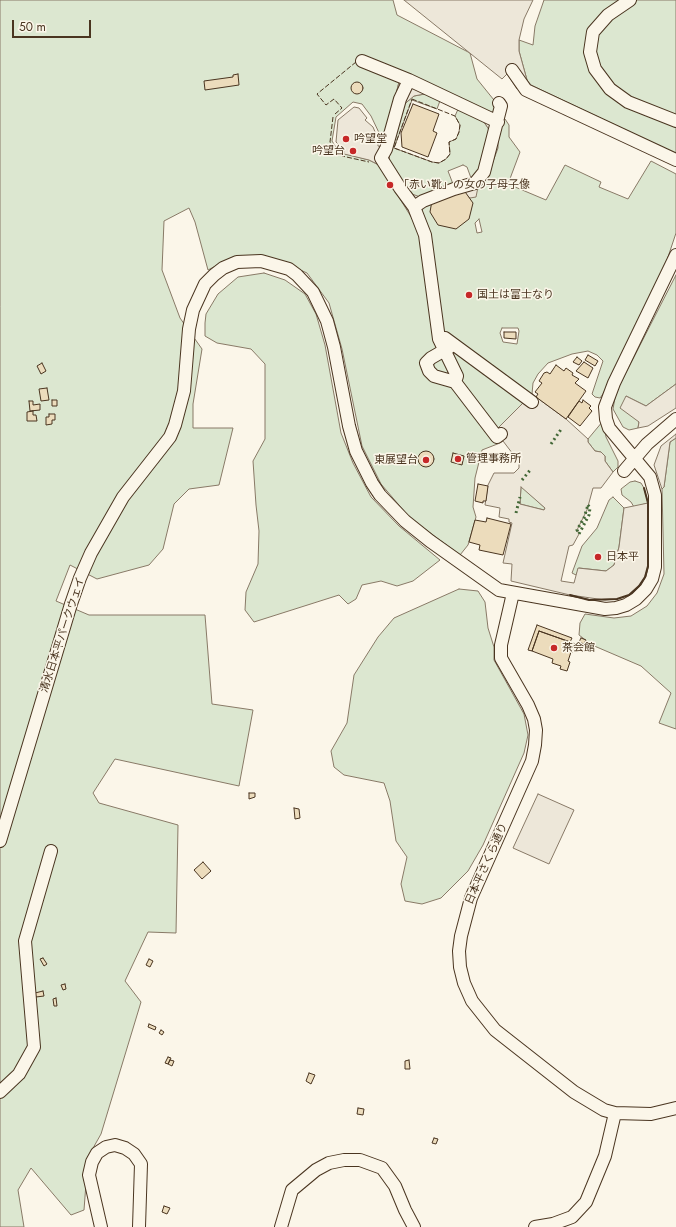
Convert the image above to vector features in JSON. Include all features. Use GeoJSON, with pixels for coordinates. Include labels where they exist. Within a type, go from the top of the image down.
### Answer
{"type":"FeatureCollection","features":[{"type":"Feature","properties":{"kind":"street"},"geometry":{"type":"LineString","coordinates":[[630,0],[608,14],[593,32],[590,52],[595,69],[610,89],[628,102],[676,122]]}},
{"type":"Feature","properties":{"kind":"street"},"geometry":{"type":"LineString","coordinates":[[362,61],[409,80],[498,122]]}},
{"type":"Feature","properties":{"kind":"street"},"geometry":{"type":"LineString","coordinates":[[512,70],[526,90],[676,160]]}},
{"type":"Feature","properties":{"kind":"street"},"geometry":{"type":"LineString","coordinates":[[409,80],[400,99],[386,149],[381,158],[414,207],[425,235],[439,339],[447,345],[461,349],[532,402]]}},
{"type":"Feature","properties":{"kind":"street"},"geometry":{"type":"LineString","coordinates":[[414,207],[423,201],[475,183],[484,172],[498,122],[501,106],[499,104]]}},
{"type":"Feature","properties":{"kind":"street"},"geometry":{"type":"LineString","coordinates":[[513,593],[605,609],[626,605],[646,589],[652,579],[655,567],[655,495],[650,477],[609,428],[606,419],[605,406],[614,384],[676,255]]}},
{"type":"Feature","properties":{"kind":"street","name":"清水日本平パークウェイ"},"geometry":{"type":"LineString","coordinates":[[0,841],[80,578],[123,497],[170,437],[175,425],[184,391],[189,329],[193,310],[205,284],[223,268],[237,262],[261,261],[289,269],[297,275],[313,292],[327,322],[334,347],[349,426],[363,466],[380,495],[405,521],[430,542],[499,590],[513,593]]}},
{"type":"Feature","properties":{"kind":"street"},"geometry":{"type":"LineString","coordinates":[[447,345],[457,376],[455,382]]}},
{"type":"Feature","properties":{"kind":"street"},"geometry":{"type":"LineString","coordinates":[[447,345],[426,363],[429,371],[434,376],[455,382],[497,437],[501,434]]}},
{"type":"Feature","properties":{"kind":"street"},"geometry":{"type":"LineString","coordinates":[[624,471],[647,444],[676,419]]}},
{"type":"Feature","properties":{"kind":"street","name":"日本平さくら通り"},"geometry":{"type":"LineString","coordinates":[[513,593],[501,645],[501,658],[528,704],[534,719],[536,730],[535,745],[532,761],[471,898],[461,936],[459,951],[461,972],[464,983],[472,1001],[495,1030],[574,1092],[604,1110],[616,1113],[651,1114],[676,1108]]}},
{"type":"Feature","properties":{"kind":"street"},"geometry":{"type":"LineString","coordinates":[[0,1092],[19,1074],[34,1047],[25,941],[52,850]]}},
{"type":"Feature","properties":{"kind":"street"},"geometry":{"type":"LineString","coordinates":[[535,1227],[567,1219],[580,1210],[586,1202],[605,1156],[616,1113]]}},
{"type":"Feature","properties":{"kind":"street"},"geometry":{"type":"LineString","coordinates":[[101,1227],[89,1175],[92,1162],[97,1153],[106,1147],[115,1145],[125,1148],[134,1154],[141,1164],[139,1227]]}},
{"type":"Feature","properties":{"kind":"street"},"geometry":{"type":"LineString","coordinates":[[281,1227],[292,1190],[316,1170],[329,1163],[344,1160],[360,1160],[382,1168],[395,1186],[414,1227]]}},
{"type":"Feature","properties":{"kind":"green space"},"geometry":{"type":"Polygon","coordinates":[[[0,0],[393,0],[397,15],[470,53],[477,79],[498,105],[492,114],[399,82],[383,147],[382,139],[371,116],[362,104],[353,102],[336,117],[332,141],[339,152],[369,160],[379,165],[412,194],[389,163],[389,150],[402,106],[414,96],[430,93],[441,98],[437,109],[412,100],[394,148],[432,162],[439,163],[446,159],[450,154],[449,142],[456,139],[459,132],[460,125],[455,116],[459,107],[480,116],[488,128],[505,119],[509,125],[509,137],[520,152],[508,184],[546,200],[565,165],[601,182],[599,187],[628,199],[651,161],[676,174],[676,233],[667,260],[646,307],[600,398],[595,397],[592,394],[603,361],[597,355],[588,351],[572,354],[548,363],[538,374],[533,383],[532,394],[492,434],[500,443],[482,450],[475,478],[473,507],[476,517],[468,545],[460,555],[410,518],[381,484],[362,446],[342,349],[329,303],[307,273],[287,264],[233,257],[208,270],[195,222],[189,208],[164,221],[162,270],[180,318],[202,349],[193,404],[193,428],[233,428],[219,485],[189,489],[174,504],[163,549],[149,565],[97,579],[70,565],[56,601],[89,615],[205,615],[212,704],[253,710],[239,786],[115,759],[93,793],[99,803],[178,825],[176,933],[148,932],[125,981],[141,1002],[101,1134],[88,1157],[84,1210],[71,1215],[31,1168],[18,1190],[24,1227],[0,1227],[0,0]],[[463,165],[448,171],[453,184],[471,178],[467,167],[463,165]],[[479,219],[475,223],[477,233],[482,232],[479,219]],[[502,328],[500,333],[503,342],[517,344],[518,328],[502,328]]]}},
{"type":"Feature","properties":{"kind":"green space"},"geometry":{"type":"Polygon","coordinates":[[[544,0],[676,0],[676,154],[531,85],[527,80],[519,51],[519,40],[533,45],[535,26],[544,0]]]}},
{"type":"Feature","properties":{"kind":"green space"},"geometry":{"type":"Polygon","coordinates":[[[264,273],[285,280],[305,294],[316,314],[325,345],[341,433],[353,463],[371,497],[399,526],[440,560],[413,581],[397,586],[381,581],[362,585],[356,599],[348,604],[339,595],[254,622],[245,610],[246,592],[258,564],[259,531],[253,461],[265,439],[265,364],[251,349],[217,343],[205,336],[205,323],[206,314],[218,294],[238,277],[264,273]]]}},
{"type":"Feature","properties":{"kind":"green space"},"geometry":{"type":"Polygon","coordinates":[[[676,275],[676,384],[646,406],[626,396],[639,422],[638,428],[629,430],[623,427],[613,409],[616,392],[676,275]]]}},
{"type":"Feature","properties":{"kind":"green space"},"geometry":{"type":"Polygon","coordinates":[[[603,421],[606,437],[618,461],[618,467],[613,472],[605,461],[605,456],[601,452],[595,451],[588,442],[588,439],[603,421]]]}},
{"type":"Feature","properties":{"kind":"green space"},"geometry":{"type":"Polygon","coordinates":[[[676,438],[676,729],[659,723],[671,693],[641,666],[592,645],[579,635],[580,623],[585,614],[614,618],[631,616],[647,606],[657,593],[664,574],[662,489],[664,487],[670,442],[676,438]]]}},
{"type":"Feature","properties":{"kind":"green space"},"geometry":{"type":"Polygon","coordinates":[[[635,481],[641,483],[644,488],[648,503],[634,507],[631,502],[622,495],[621,489],[630,482],[635,481]]]}},
{"type":"Feature","properties":{"kind":"green space"},"geometry":{"type":"Polygon","coordinates":[[[521,486],[545,508],[544,510],[520,504],[521,486]]]}},
{"type":"Feature","properties":{"kind":"green space"},"geometry":{"type":"Polygon","coordinates":[[[613,497],[624,508],[619,547],[614,565],[606,571],[579,568],[576,575],[572,573],[582,546],[597,528],[609,500],[613,497]]]}},
{"type":"Feature","properties":{"kind":"green space"},"geometry":{"type":"Polygon","coordinates":[[[459,589],[478,591],[485,602],[488,628],[494,647],[494,660],[524,714],[528,735],[524,753],[483,845],[468,871],[441,898],[422,904],[405,901],[401,884],[407,857],[396,841],[390,801],[384,783],[344,775],[334,767],[331,751],[347,723],[354,675],[378,637],[394,618],[459,589]]]}},
{"type":"Feature","properties":{"kind":"shaded area"},"geometry":{"type":"Polygon","coordinates":[[[404,0],[533,0],[524,19],[519,40],[519,51],[527,80],[517,89],[507,74],[502,79],[404,0]]]}},
{"type":"Feature","properties":{"kind":"shaded area"},"geometry":{"type":"Polygon","coordinates":[[[399,82],[492,113],[498,105],[498,148],[488,175],[478,187],[476,197],[470,198],[461,193],[423,206],[418,228],[379,165],[369,160],[344,154],[344,150],[336,142],[338,120],[354,107],[359,108],[367,118],[365,120],[373,127],[378,139],[378,146],[383,147],[399,82]],[[430,93],[414,96],[402,106],[389,150],[389,163],[412,194],[423,198],[471,178],[480,169],[490,135],[488,128],[480,116],[430,93]]]}},
{"type":"Feature","properties":{"kind":"shaded area"},"geometry":{"type":"Polygon","coordinates":[[[676,384],[676,408],[648,426],[638,428],[639,422],[620,408],[626,396],[646,406],[676,384]]]}},
{"type":"Feature","properties":{"kind":"shaded area"},"geometry":{"type":"Polygon","coordinates":[[[532,394],[566,419],[588,439],[588,442],[595,451],[601,452],[605,456],[605,461],[613,472],[601,488],[593,488],[587,510],[577,530],[579,534],[573,545],[569,546],[561,581],[574,583],[578,568],[606,571],[614,565],[619,547],[624,508],[648,503],[648,566],[645,577],[639,586],[629,595],[617,599],[605,600],[570,595],[511,581],[512,564],[503,563],[512,523],[509,522],[509,519],[499,517],[500,508],[485,505],[488,485],[494,473],[514,473],[519,468],[519,462],[503,441],[500,443],[492,434],[532,394]],[[521,487],[520,504],[544,510],[545,508],[521,487]]]}},
{"type":"Feature","properties":{"kind":"shaded area"},"geometry":{"type":"Polygon","coordinates":[[[676,434],[676,438],[670,442],[664,487],[662,489],[654,465],[661,446],[676,434]]]}},
{"type":"Feature","properties":{"kind":"shaded area"},"geometry":{"type":"Polygon","coordinates":[[[538,794],[574,810],[549,864],[513,848],[538,794]]]}},
{"type":"Feature","properties":{"kind":"building"},"geometry":{"type":"Polygon","coordinates":[[[238,74],[239,85],[205,90],[204,81],[233,77],[233,75],[238,74]]]}},
{"type":"Feature","properties":{"kind":"building"},"geometry":{"type":"Polygon","coordinates":[[[357,82],[361,84],[363,88],[361,92],[357,94],[353,92],[351,88],[353,84],[357,82]]]}},
{"type":"Feature","properties":{"kind":"building"},"geometry":{"type":"Polygon","coordinates":[[[413,104],[439,114],[433,131],[437,133],[428,157],[402,147],[401,133],[413,104]]]}},
{"type":"Feature","properties":{"kind":"building"},"geometry":{"type":"Polygon","coordinates":[[[463,189],[473,203],[469,219],[456,229],[438,225],[430,212],[433,195],[463,189]]]}},
{"type":"Feature","properties":{"kind":"building"},"geometry":{"type":"Polygon","coordinates":[[[504,332],[516,332],[516,339],[504,338],[504,332]]]}},
{"type":"Feature","properties":{"kind":"building"},"geometry":{"type":"Polygon","coordinates":[[[588,355],[598,361],[595,366],[585,360],[588,355]]]}},
{"type":"Feature","properties":{"kind":"building"},"geometry":{"type":"Polygon","coordinates":[[[577,357],[582,361],[579,365],[573,362],[577,357]]]}},
{"type":"Feature","properties":{"kind":"building"},"geometry":{"type":"Polygon","coordinates":[[[584,362],[593,368],[588,378],[576,371],[584,362]]]}},
{"type":"Feature","properties":{"kind":"building"},"geometry":{"type":"Polygon","coordinates":[[[42,363],[46,371],[41,374],[37,366],[42,363]]]}},
{"type":"Feature","properties":{"kind":"building"},"geometry":{"type":"Polygon","coordinates":[[[556,365],[564,371],[566,368],[573,373],[572,375],[579,379],[575,383],[586,391],[566,419],[536,397],[538,394],[535,392],[542,383],[539,381],[544,373],[547,372],[550,374],[556,365]]]}},
{"type":"Feature","properties":{"kind":"building"},"geometry":{"type":"Polygon","coordinates":[[[47,388],[49,400],[41,401],[39,389],[47,388]]]}},
{"type":"Feature","properties":{"kind":"building"},"geometry":{"type":"Polygon","coordinates":[[[52,400],[57,400],[57,406],[52,406],[52,400]]]}},
{"type":"Feature","properties":{"kind":"building"},"geometry":{"type":"Polygon","coordinates":[[[583,400],[591,406],[589,408],[592,411],[580,426],[568,417],[579,401],[582,403],[583,400]]]}},
{"type":"Feature","properties":{"kind":"building"},"geometry":{"type":"Polygon","coordinates":[[[29,401],[33,401],[33,405],[40,404],[40,410],[30,411],[29,401]]]}},
{"type":"Feature","properties":{"kind":"building"},"geometry":{"type":"Polygon","coordinates":[[[33,411],[33,415],[36,415],[37,421],[27,421],[27,412],[33,411]]]}},
{"type":"Feature","properties":{"kind":"building"},"geometry":{"type":"Polygon","coordinates":[[[49,414],[55,414],[55,420],[52,420],[52,424],[46,425],[46,417],[49,417],[49,414]]]}},
{"type":"Feature","properties":{"kind":"building"},"geometry":{"type":"Polygon","coordinates":[[[426,451],[433,456],[434,459],[429,466],[426,467],[419,462],[418,459],[423,452],[426,451]]]}},
{"type":"Feature","properties":{"kind":"building","name":"管理事務所"},"geometry":{"type":"Polygon","coordinates":[[[453,453],[464,456],[462,465],[451,462],[453,453]]]}},
{"type":"Feature","properties":{"kind":"building"},"geometry":{"type":"Polygon","coordinates":[[[478,484],[488,486],[486,501],[483,501],[483,503],[475,501],[478,484]]]}},
{"type":"Feature","properties":{"kind":"building"},"geometry":{"type":"Polygon","coordinates":[[[487,518],[511,524],[503,555],[479,550],[480,545],[469,542],[475,520],[486,522],[487,518]]]}},
{"type":"Feature","properties":{"kind":"building"},"geometry":{"type":"Polygon","coordinates":[[[537,625],[572,638],[570,642],[539,631],[532,651],[528,650],[537,625]]]}},
{"type":"Feature","properties":{"kind":"building","name":"茶会館"},"geometry":{"type":"Polygon","coordinates":[[[539,631],[576,644],[568,661],[570,662],[567,671],[560,669],[561,666],[552,663],[553,659],[532,651],[539,631]]]}},
{"type":"Feature","properties":{"kind":"building"},"geometry":{"type":"Polygon","coordinates":[[[581,638],[586,640],[584,644],[579,642],[581,638]]]}},
{"type":"Feature","properties":{"kind":"building"},"geometry":{"type":"Polygon","coordinates":[[[249,793],[255,793],[255,797],[249,799],[249,793]]]}},
{"type":"Feature","properties":{"kind":"building"},"geometry":{"type":"Polygon","coordinates":[[[294,808],[299,809],[300,818],[295,819],[294,808]]]}},
{"type":"Feature","properties":{"kind":"building"},"geometry":{"type":"Polygon","coordinates":[[[203,862],[211,871],[202,879],[194,870],[203,862]]]}},
{"type":"Feature","properties":{"kind":"building"},"geometry":{"type":"Polygon","coordinates":[[[43,958],[47,964],[44,966],[40,959],[43,958]]]}},
{"type":"Feature","properties":{"kind":"building"},"geometry":{"type":"Polygon","coordinates":[[[149,959],[153,961],[150,967],[146,965],[149,959]]]}},
{"type":"Feature","properties":{"kind":"building"},"geometry":{"type":"Polygon","coordinates":[[[65,984],[66,989],[63,990],[61,985],[65,984]]]}},
{"type":"Feature","properties":{"kind":"building"},"geometry":{"type":"Polygon","coordinates":[[[43,991],[44,996],[36,997],[35,993],[43,991]]]}},
{"type":"Feature","properties":{"kind":"building"},"geometry":{"type":"Polygon","coordinates":[[[56,998],[57,1006],[54,1006],[53,999],[56,998]]]}},
{"type":"Feature","properties":{"kind":"building"},"geometry":{"type":"Polygon","coordinates":[[[149,1024],[156,1027],[155,1030],[148,1027],[149,1024]]]}},
{"type":"Feature","properties":{"kind":"building"},"geometry":{"type":"Polygon","coordinates":[[[161,1030],[164,1032],[162,1035],[159,1033],[161,1030]]]}},
{"type":"Feature","properties":{"kind":"building"},"geometry":{"type":"Polygon","coordinates":[[[168,1057],[171,1058],[168,1064],[165,1063],[168,1057]]]}},
{"type":"Feature","properties":{"kind":"building"},"geometry":{"type":"Polygon","coordinates":[[[170,1060],[174,1061],[172,1066],[168,1064],[170,1060]]]}},
{"type":"Feature","properties":{"kind":"building"},"geometry":{"type":"Polygon","coordinates":[[[409,1060],[410,1069],[405,1069],[405,1061],[409,1060]]]}},
{"type":"Feature","properties":{"kind":"building"},"geometry":{"type":"Polygon","coordinates":[[[309,1073],[315,1075],[311,1084],[306,1081],[309,1073]]]}},
{"type":"Feature","properties":{"kind":"building"},"geometry":{"type":"Polygon","coordinates":[[[358,1108],[364,1109],[363,1115],[357,1114],[358,1108]]]}},
{"type":"Feature","properties":{"kind":"building"},"geometry":{"type":"Polygon","coordinates":[[[434,1138],[438,1139],[436,1144],[432,1143],[434,1138]]]}},
{"type":"Feature","properties":{"kind":"building"},"geometry":{"type":"Polygon","coordinates":[[[164,1206],[170,1208],[167,1214],[162,1212],[164,1206]]]}},
{"type":"Feature","properties":{"kind":"hedge"},"geometry":{"type":"LineString","coordinates":[[551,444],[562,428]]}},
{"type":"Feature","properties":{"kind":"hedge"},"geometry":{"type":"LineString","coordinates":[[522,480],[531,469]]}},
{"type":"Feature","properties":{"kind":"hedge"},"geometry":{"type":"LineString","coordinates":[[516,513],[520,497]]}},
{"type":"Feature","properties":{"kind":"hedge"},"geometry":{"type":"LineString","coordinates":[[588,505],[590,508],[589,515],[579,534],[577,530],[584,518],[588,505]]}},
{"type":"Feature","properties":{"kind":"fence"},"geometry":{"type":"LineString","coordinates":[[335,114],[342,108],[334,99],[326,105],[317,94],[356,62]]}},
{"type":"Feature","properties":{"kind":"fence"},"geometry":{"type":"LineString","coordinates":[[412,99],[455,116],[460,125],[456,139],[449,142],[450,154],[446,159],[439,163],[432,162],[394,148],[412,99]]}},
{"type":"Feature","properties":{"kind":"fence"},"geometry":{"type":"LineString","coordinates":[[333,117],[330,142],[333,148],[342,156],[369,162]]}},
{"type":"Feature","properties":{"kind":"wall"},"geometry":{"type":"LineString","coordinates":[[570,595],[589,600],[617,599],[629,595],[639,586],[645,577],[648,566],[648,503],[644,488]]}},
{"type":"Feature","properties":{"kind":"place","name":"吟望堂"},"geometry":{"type":"Point","coordinates":[346,139]}},
{"type":"Feature","properties":{"kind":"place","name":"吟望台"},"geometry":{"type":"Point","coordinates":[353,151]}},
{"type":"Feature","properties":{"kind":"place","name":"「赤い靴」の女の子母子像"},"geometry":{"type":"Point","coordinates":[390,185]}},
{"type":"Feature","properties":{"kind":"place","name":"国土は富士なり"},"geometry":{"type":"Point","coordinates":[469,295]}},
{"type":"Feature","properties":{"kind":"place","name":"管理事務所"},"geometry":{"type":"Point","coordinates":[458,459]}},
{"type":"Feature","properties":{"kind":"place","name":"東展望台"},"geometry":{"type":"Point","coordinates":[426,460]}},
{"type":"Feature","properties":{"kind":"place","name":"日本平"},"geometry":{"type":"Point","coordinates":[598,557]}},
{"type":"Feature","properties":{"kind":"place","name":"茶会館"},"geometry":{"type":"Point","coordinates":[554,648]}}]}
